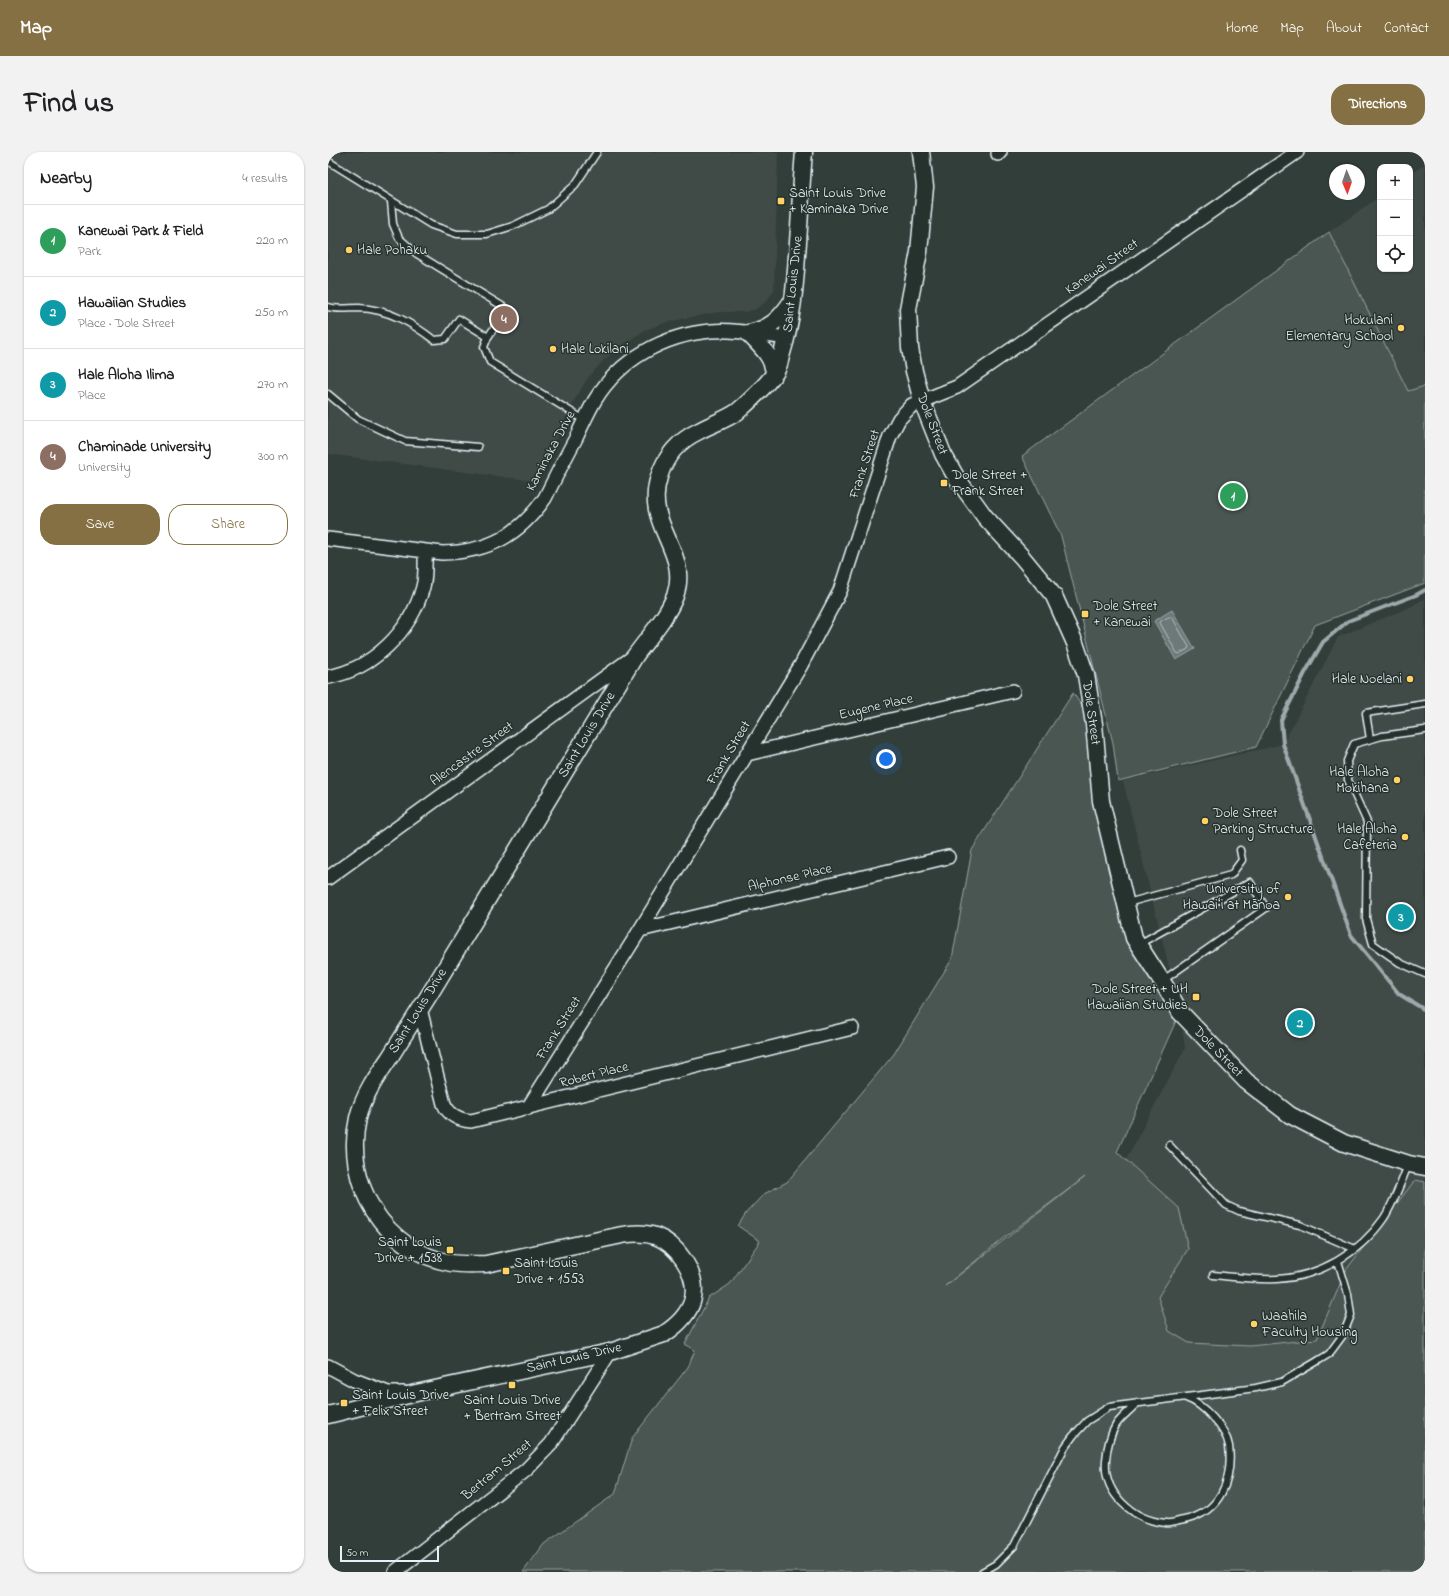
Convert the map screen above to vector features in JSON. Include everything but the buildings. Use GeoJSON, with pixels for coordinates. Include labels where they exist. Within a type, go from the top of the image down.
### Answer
{"type":"FeatureCollection","features":[{"type":"Feature","properties":{"kind":"street","name":"Saint Louis Drive"},"geometry":{"type":"LineString","coordinates":[[328,1415],[416,1393],[610,1352],[664,1334],[680,1322],[688,1310],[694,1296],[695,1284],[692,1273],[680,1255],[668,1242],[654,1235],[638,1232],[486,1264],[468,1265],[450,1263],[428,1256],[402,1242],[381,1221],[368,1202],[356,1169],[354,1151],[355,1134],[358,1116],[372,1084],[420,1010],[635,656],[669,607],[677,588],[677,562],[656,510],[656,488],[662,468],[674,449],[695,433],[722,421],[737,412],[776,372],[787,338],[794,298],[804,152]]}},
{"type":"Feature","properties":{"kind":"street","name":"Dole Street"},"geometry":{"type":"LineString","coordinates":[[922,152],[925,187],[924,202],[919,252],[908,309],[912,358],[922,402],[943,454],[956,477],[985,517],[1022,557],[1054,596],[1074,643],[1086,675],[1094,724],[1101,801],[1134,938],[1162,980],[1180,1012],[1246,1081],[1290,1115],[1344,1143],[1409,1164],[1425,1167]]}},
{"type":"Feature","properties":{"kind":"street","name":"Kanewai Street"},"geometry":{"type":"LineString","coordinates":[[922,402],[957,387],[1297,152]]}},
{"type":"Feature","properties":{"kind":"street"},"geometry":{"type":"LineString","coordinates":[[748,334],[759,331],[777,320],[794,298]]}},
{"type":"Feature","properties":{"kind":"street","name":"Kaminaka Drive"},"geometry":{"type":"LineString","coordinates":[[328,539],[448,553],[477,549],[494,544],[523,525],[535,512],[545,498],[595,400],[607,383],[637,356],[654,346],[673,338],[692,333],[713,331],[787,338]]}},
{"type":"Feature","properties":{"kind":"street"},"geometry":{"type":"LineString","coordinates":[[748,334],[764,349],[772,362],[774,374]]}},
{"type":"Feature","properties":{"kind":"street","name":"Frank Street"},"geometry":{"type":"LineString","coordinates":[[528,1108],[640,930],[801,665],[840,591],[894,427],[905,411],[912,405],[922,402]]}},
{"type":"Feature","properties":{"kind":"street"},"geometry":{"type":"LineString","coordinates":[[328,677],[350,670],[368,661],[383,650],[397,636],[408,621],[424,586],[425,551]]}},
{"type":"Feature","properties":{"kind":"street","name":"Alencastre Street"},"geometry":{"type":"LineString","coordinates":[[328,878],[635,656]]}},
{"type":"Feature","properties":{"kind":"street","name":"Eugene Place"},"geometry":{"type":"LineString","coordinates":[[747,754],[1013,691]]}},
{"type":"Feature","properties":{"kind":"street","name":"Alphonse Place"},"geometry":{"type":"LineString","coordinates":[[640,930],[948,857]]}},
{"type":"Feature","properties":{"kind":"street","name":"Robert Place"},"geometry":{"type":"LineString","coordinates":[[420,1010],[444,1104],[451,1114],[458,1119],[471,1121],[852,1028]]}},
{"type":"Feature","properties":{"kind":"street","name":"Bertram Street"},"geometry":{"type":"LineString","coordinates":[[395,1572],[526,1470],[551,1444],[610,1352]]}},
{"type":"Feature","properties":{"kind":"street"},"geometry":{"type":"LineString","coordinates":[[328,1366],[354,1380],[388,1393],[416,1393]]}},
{"type":"Feature","properties":{"kind":"lane"},"geometry":{"type":"LineString","coordinates":[[328,161],[431,225],[456,234],[487,234],[512,226],[548,208],[575,185],[594,153]]}},
{"type":"Feature","properties":{"kind":"lane"},"geometry":{"type":"LineString","coordinates":[[392,201],[393,224],[399,238],[417,254],[507,309],[488,337],[484,347],[490,362],[584,421]]}},
{"type":"Feature","properties":{"kind":"lane"},"geometry":{"type":"LineString","coordinates":[[328,307],[360,308],[389,313],[418,328],[434,340],[445,339],[459,319],[488,337]]}},
{"type":"Feature","properties":{"kind":"lane"},"geometry":{"type":"LineString","coordinates":[[328,394],[358,418],[405,441],[478,447]]}},
{"type":"Feature","properties":{"kind":"lane"},"geometry":{"type":"LineString","coordinates":[[1370,740],[1366,713],[1425,704]]}},
{"type":"Feature","properties":{"kind":"lane"},"geometry":{"type":"LineString","coordinates":[[1425,730],[1382,736],[1354,744],[1347,761],[1348,780],[1367,822],[1366,919],[1373,944],[1400,963],[1425,974]]}},
{"type":"Feature","properties":{"kind":"lane"},"geometry":{"type":"LineString","coordinates":[[1125,903],[1231,874],[1242,860],[1240,850]]}},
{"type":"Feature","properties":{"kind":"lane"},"geometry":{"type":"LineString","coordinates":[[1138,944],[1250,882],[1266,908],[1162,980]]}},
{"type":"Feature","properties":{"kind":"lane"},"geometry":{"type":"LineString","coordinates":[[1169,1145],[1226,1205],[1239,1211],[1300,1225],[1355,1249]]}},
{"type":"Feature","properties":{"kind":"lane"},"geometry":{"type":"LineString","coordinates":[[1213,1274],[1256,1279],[1277,1279],[1298,1276],[1319,1270],[1338,1261],[1355,1249],[1371,1234],[1384,1218],[1409,1164]]}},
{"type":"Feature","properties":{"kind":"lane"},"geometry":{"type":"LineString","coordinates":[[982,1572],[996,1564],[1014,1546],[1065,1447],[1087,1421],[1109,1407],[1234,1392],[1282,1382],[1329,1354],[1343,1335],[1351,1315],[1348,1294],[1338,1261]]}},
{"type":"Feature","properties":{"kind":"lane"},"geometry":{"type":"LineString","coordinates":[[1137,1403],[1116,1425],[1107,1448],[1105,1470],[1113,1493],[1128,1509],[1146,1519],[1167,1524],[1190,1519],[1205,1513],[1216,1502],[1227,1482],[1230,1462],[1228,1444],[1221,1426],[1206,1411],[1190,1400],[1183,1398]]}},
{"type":"Feature","properties":{"kind":"shaded area"},"geometry":{"type":"Polygon","coordinates":[[[328,152],[778,152],[774,290],[766,302],[754,310],[744,312],[718,312],[667,322],[645,330],[624,344],[604,360],[587,379],[574,401],[535,481],[328,454],[328,152]]]}},
{"type":"Feature","properties":{"kind":"shaded area","name":"Hokulani Elementary School"},"geometry":{"type":"Polygon","coordinates":[[[1425,164],[1425,386],[1408,391],[1329,232],[1377,198],[1377,272],[1413,272],[1413,173],[1425,164]]]}},
{"type":"Feature","properties":{"kind":"shaded area"},"geometry":{"type":"Polygon","coordinates":[[[1329,232],[1408,391],[1425,386],[1425,583],[1315,625],[1256,747],[1118,781],[1113,743],[1061,536],[1022,456],[1329,232]]]}},
{"type":"Feature","properties":{"kind":"shaded area","name":"University of Hawaiʻi at Mānoa"},"geometry":{"type":"Polygon","coordinates":[[[1425,598],[1425,1348],[1261,1407],[1068,1269],[1185,1048],[1180,1012],[1123,781],[1283,744],[1338,637],[1410,607],[1425,598]]]}},
{"type":"Feature","properties":{"kind":"shaded area"},"geometry":{"type":"Polygon","coordinates":[[[1073,693],[1094,724],[1134,938],[1180,1012],[1117,1152],[1179,1208],[1188,1249],[1158,1297],[1169,1331],[1189,1343],[1250,1346],[1317,1339],[1346,1270],[1415,1180],[1425,1182],[1425,1572],[523,1572],[544,1544],[615,1494],[632,1438],[688,1367],[695,1350],[685,1344],[709,1298],[730,1284],[760,1241],[738,1226],[746,1213],[764,1194],[787,1182],[894,1054],[952,959],[972,850],[1073,693]],[[1085,1177],[1001,1240],[945,1286],[1085,1177]]]}},
{"type":"Feature","properties":{"kind":"water"},"geometry":{"type":"Polygon","coordinates":[[[1172,610],[1195,649],[1176,660],[1154,621],[1172,610]]]}},
{"type":"Feature","properties":{"kind":"waterway"},"geometry":{"type":"LineString","coordinates":[[1425,590],[1416,595],[1348,621],[1323,642],[1281,720],[1283,744],[1351,935],[1399,994],[1425,1010]]}},
{"type":"Feature","properties":{"kind":"place","name":"Saint Louis Drive + Kaminaka Drive"},"geometry":{"type":"Point","coordinates":[781,201]}},
{"type":"Feature","properties":{"kind":"place","name":"Hale Pohaku"},"geometry":{"type":"Point","coordinates":[349,250]}},
{"type":"Feature","properties":{"kind":"place","name":"Chaminade University"},"geometry":{"type":"Point","coordinates":[504,319]}},
{"type":"Feature","properties":{"kind":"place","name":"Hokulani Elementary School"},"geometry":{"type":"Point","coordinates":[1401,328]}},
{"type":"Feature","properties":{"kind":"place","name":"Hale Lokilani"},"geometry":{"type":"Point","coordinates":[553,349]}},
{"type":"Feature","properties":{"kind":"place","name":"Dole Street + Frank Street"},"geometry":{"type":"Point","coordinates":[944,483]}},
{"type":"Feature","properties":{"kind":"place","name":"Kanewai Park & Field"},"geometry":{"type":"Point","coordinates":[1233,496]}},
{"type":"Feature","properties":{"kind":"place","name":"Dole Street + Kanewai"},"geometry":{"type":"Point","coordinates":[1085,614]}},
{"type":"Feature","properties":{"kind":"place","name":"Hale Noelani"},"geometry":{"type":"Point","coordinates":[1410,679]}},
{"type":"Feature","properties":{"kind":"place","name":"Hale Aloha Mokihana"},"geometry":{"type":"Point","coordinates":[1397,780]}},
{"type":"Feature","properties":{"kind":"place","name":"Dole Street Parking Structure"},"geometry":{"type":"Point","coordinates":[1205,821]}},
{"type":"Feature","properties":{"kind":"place","name":"Hale Aloha Cafeteria"},"geometry":{"type":"Point","coordinates":[1405,837]}},
{"type":"Feature","properties":{"kind":"place","name":"University of Hawaiʻi at Mānoa"},"geometry":{"type":"Point","coordinates":[1288,897]}},
{"type":"Feature","properties":{"kind":"place","name":"Hale Aloha Ilima"},"geometry":{"type":"Point","coordinates":[1401,917]}},
{"type":"Feature","properties":{"kind":"place","name":"Dole Street + UH Hawaiian Studies"},"geometry":{"type":"Point","coordinates":[1196,997]}},
{"type":"Feature","properties":{"kind":"place","name":"Hawaiian Studies"},"geometry":{"type":"Point","coordinates":[1300,1023]}},
{"type":"Feature","properties":{"kind":"place","name":"Saint Louis Drive + 1538"},"geometry":{"type":"Point","coordinates":[450,1250]}},
{"type":"Feature","properties":{"kind":"place","name":"Saint Louis Drive + 1553"},"geometry":{"type":"Point","coordinates":[506,1271]}},
{"type":"Feature","properties":{"kind":"place","name":"Waahila Faculty Housing"},"geometry":{"type":"Point","coordinates":[1254,1324]}},
{"type":"Feature","properties":{"kind":"place","name":"Saint Louis Drive + Bertram Street"},"geometry":{"type":"Point","coordinates":[512,1385]}},
{"type":"Feature","properties":{"kind":"place","name":"Saint Louis Drive + Felix Street"},"geometry":{"type":"Point","coordinates":[344,1403]}}]}
